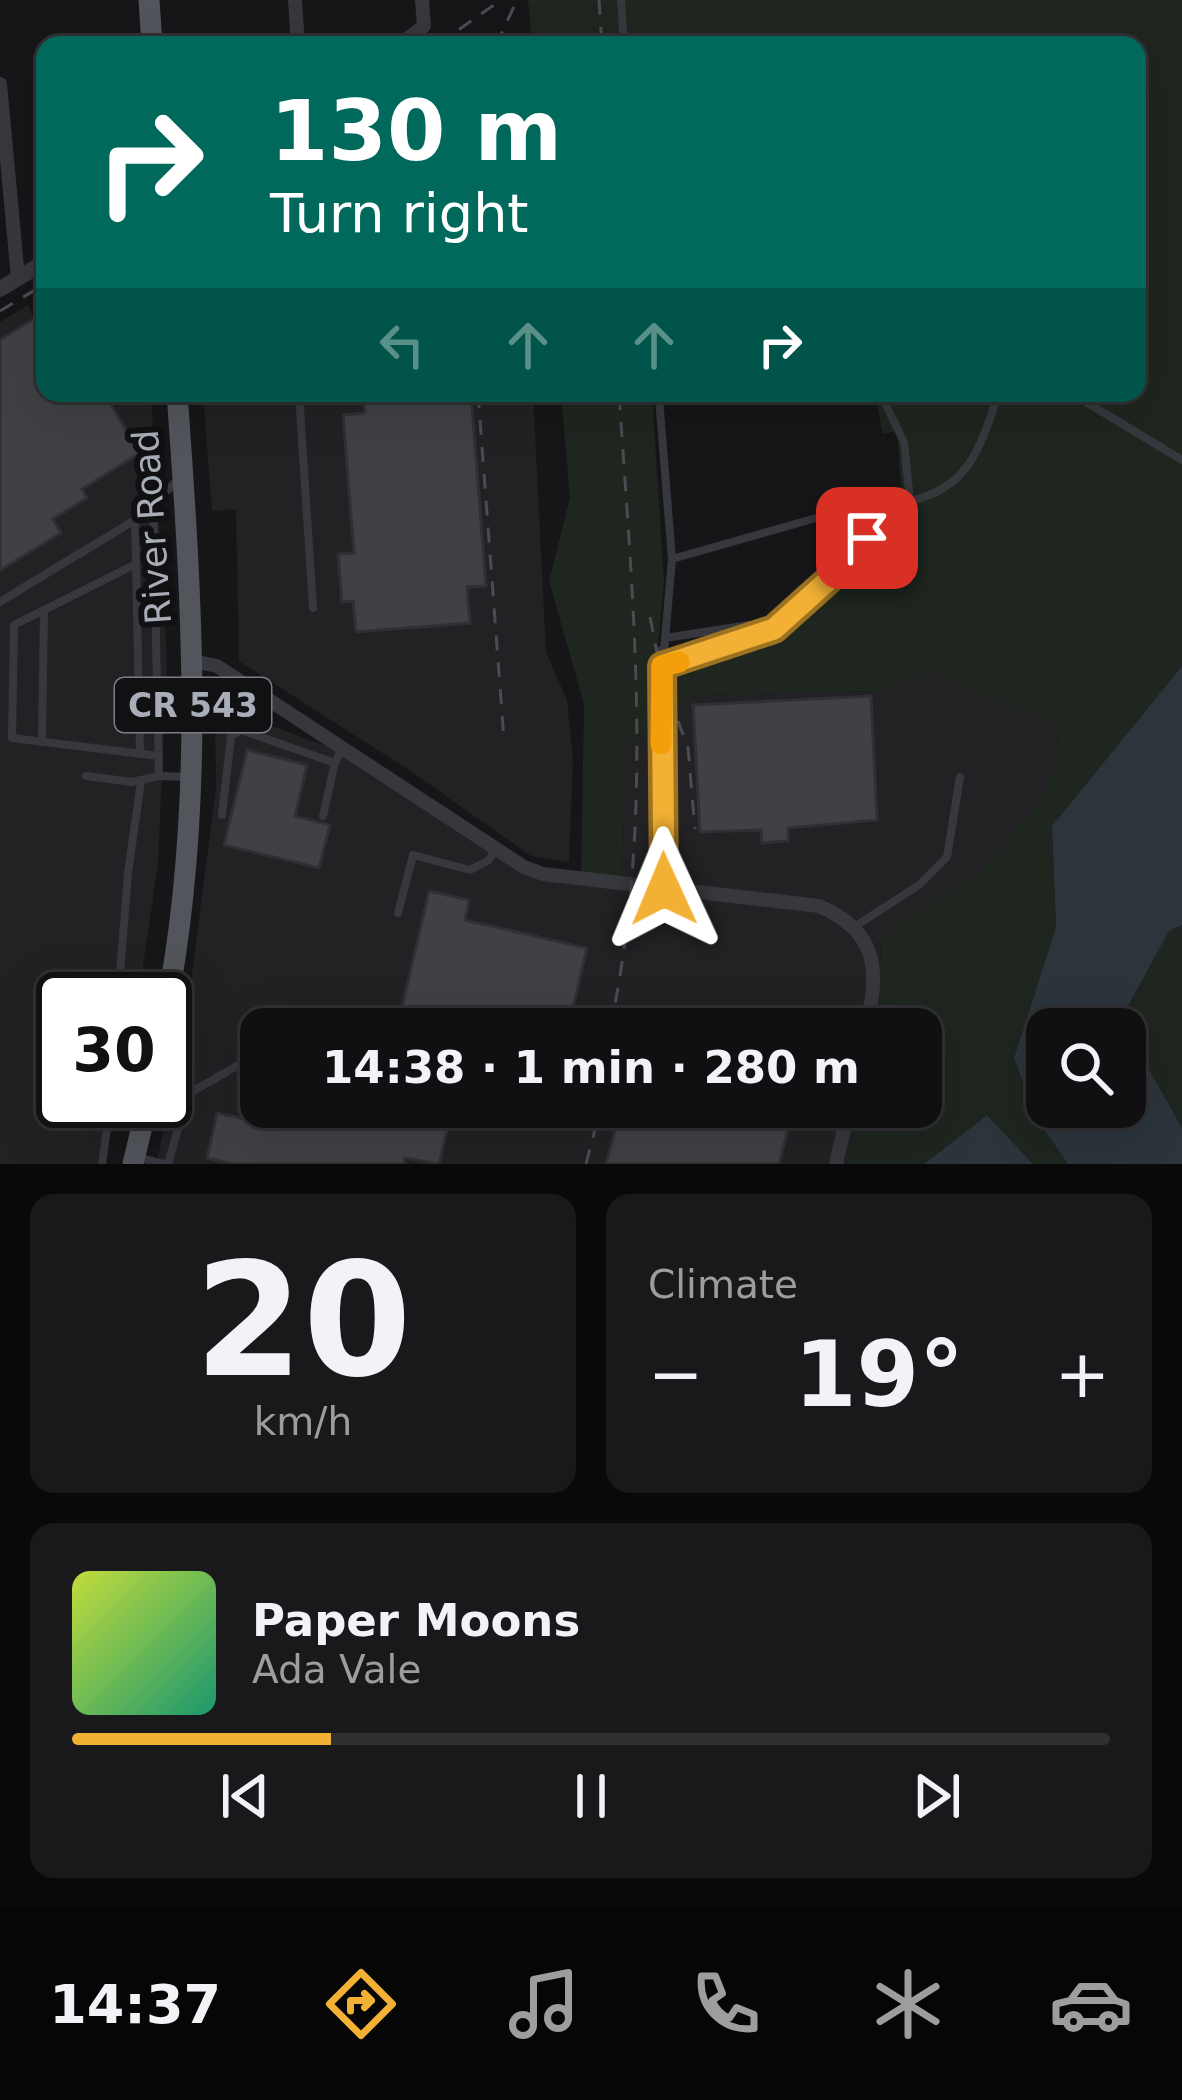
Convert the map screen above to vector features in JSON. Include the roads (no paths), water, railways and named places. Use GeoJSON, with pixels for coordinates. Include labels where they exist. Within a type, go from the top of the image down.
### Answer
{"type":"FeatureCollection","features":[{"type":"Feature","properties":{"kind":"main road"},"geometry":{"type":"LineString","coordinates":[[149,0],[151,36]]}},
{"type":"Feature","properties":{"kind":"main road","name":"River Road"},"geometry":{"type":"LineString","coordinates":[[172,972],[182,909],[193,662],[177,402]]}},
{"type":"Feature","properties":{"kind":"main road"},"geometry":{"type":"LineString","coordinates":[[134,1160],[142,1128]]}},
{"type":"Feature","properties":{"kind":"street"},"geometry":{"type":"LineString","coordinates":[[295,0],[297,36]]}},
{"type":"Feature","properties":{"kind":"street"},"geometry":{"type":"LineString","coordinates":[[411,36],[424,26],[422,0]]}},
{"type":"Feature","properties":{"kind":"street"},"geometry":{"type":"LineString","coordinates":[[0,84],[18,278]]}},
{"type":"Feature","properties":{"kind":"street"},"geometry":{"type":"LineString","coordinates":[[0,289],[36,267]]}},
{"type":"Feature","properties":{"kind":"street"},"geometry":{"type":"LineString","coordinates":[[664,652],[664,889]]}},
{"type":"Feature","properties":{"kind":"street"},"geometry":{"type":"LineString","coordinates":[[193,662],[217,666],[543,874],[819,906],[854,927],[868,947],[875,989],[871,1008]]}},
{"type":"Feature","properties":{"kind":"street"},"geometry":{"type":"LineString","coordinates":[[836,1164],[844,1128]]}},
{"type":"Feature","properties":{"kind":"lane"},"geometry":{"type":"LineString","coordinates":[[621,0],[623,36]]}},
{"type":"Feature","properties":{"kind":"lane"},"geometry":{"type":"LineString","coordinates":[[299,402],[313,608]]}},
{"type":"Feature","properties":{"kind":"lane"},"geometry":{"type":"LineString","coordinates":[[659,402],[671,559],[664,652]]}},
{"type":"Feature","properties":{"kind":"lane"},"geometry":{"type":"LineString","coordinates":[[884,402],[904,442],[910,501]]}},
{"type":"Feature","properties":{"kind":"lane"},"geometry":{"type":"LineString","coordinates":[[664,652],[774,629],[843,567],[883,522],[910,501],[950,483],[973,460],[996,402]]}},
{"type":"Feature","properties":{"kind":"lane"},"geometry":{"type":"LineString","coordinates":[[1086,402],[1182,460]]}},
{"type":"Feature","properties":{"kind":"lane"},"geometry":{"type":"LineString","coordinates":[[0,602],[134,520],[183,476]]}},
{"type":"Feature","properties":{"kind":"lane"},"geometry":{"type":"LineString","coordinates":[[153,503],[159,776]]}},
{"type":"Feature","properties":{"kind":"lane"},"geometry":{"type":"LineString","coordinates":[[671,559],[827,515]]}},
{"type":"Feature","properties":{"kind":"lane"},"geometry":{"type":"LineString","coordinates":[[134,520],[140,754]]}},
{"type":"Feature","properties":{"kind":"lane"},"geometry":{"type":"LineString","coordinates":[[12,738],[14,625],[136,564]]}},
{"type":"Feature","properties":{"kind":"lane"},"geometry":{"type":"LineString","coordinates":[[42,742],[44,610]]}},
{"type":"Feature","properties":{"kind":"lane"},"geometry":{"type":"LineString","coordinates":[[664,652],[749,625]]}},
{"type":"Feature","properties":{"kind":"lane"},"geometry":{"type":"LineString","coordinates":[[0,701],[13,702]]}},
{"type":"Feature","properties":{"kind":"lane"},"geometry":{"type":"LineString","coordinates":[[222,814],[231,736],[241,730],[334,762]]}},
{"type":"Feature","properties":{"kind":"lane"},"geometry":{"type":"LineString","coordinates":[[0,736],[159,756]]}},
{"type":"Feature","properties":{"kind":"lane"},"geometry":{"type":"LineString","coordinates":[[323,816],[334,762],[343,746]]}},
{"type":"Feature","properties":{"kind":"lane"},"geometry":{"type":"LineString","coordinates":[[86,776],[141,781],[189,777]]}},
{"type":"Feature","properties":{"kind":"lane"},"geometry":{"type":"LineString","coordinates":[[854,927],[919,885],[947,857],[960,777]]}},
{"type":"Feature","properties":{"kind":"lane"},"geometry":{"type":"LineString","coordinates":[[120,972],[141,781]]}},
{"type":"Feature","properties":{"kind":"lane"},"geometry":{"type":"LineString","coordinates":[[398,913],[413,855],[470,870],[489,860],[496,848]]}},
{"type":"Feature","properties":{"kind":"lane"},"geometry":{"type":"LineString","coordinates":[[134,1160],[166,1164],[188,1094],[240,1064]]}},
{"type":"Feature","properties":{"kind":"lane"},"geometry":{"type":"LineString","coordinates":[[102,1164],[107,1128]]}},
{"type":"Feature","properties":{"kind":"railway"},"geometry":{"type":"LineString","coordinates":[[450,36],[501,0]]}},
{"type":"Feature","properties":{"kind":"railway"},"geometry":{"type":"LineString","coordinates":[[500,36],[517,0]]}},
{"type":"Feature","properties":{"kind":"railway"},"geometry":{"type":"LineString","coordinates":[[599,0],[601,36]]}},
{"type":"Feature","properties":{"kind":"railway"},"geometry":{"type":"LineString","coordinates":[[0,311],[36,289]]}},
{"type":"Feature","properties":{"kind":"railway"},"geometry":{"type":"LineString","coordinates":[[479,402],[504,740]]}},
{"type":"Feature","properties":{"kind":"railway"},"geometry":{"type":"LineString","coordinates":[[614,1008],[632,871],[637,712],[620,402]]}},
{"type":"Feature","properties":{"kind":"railway"},"geometry":{"type":"LineString","coordinates":[[650,617],[662,678],[688,748],[695,829]]}},
{"type":"Feature","properties":{"kind":"railway"},"geometry":{"type":"LineString","coordinates":[[586,1164],[595,1128]]}}]}
